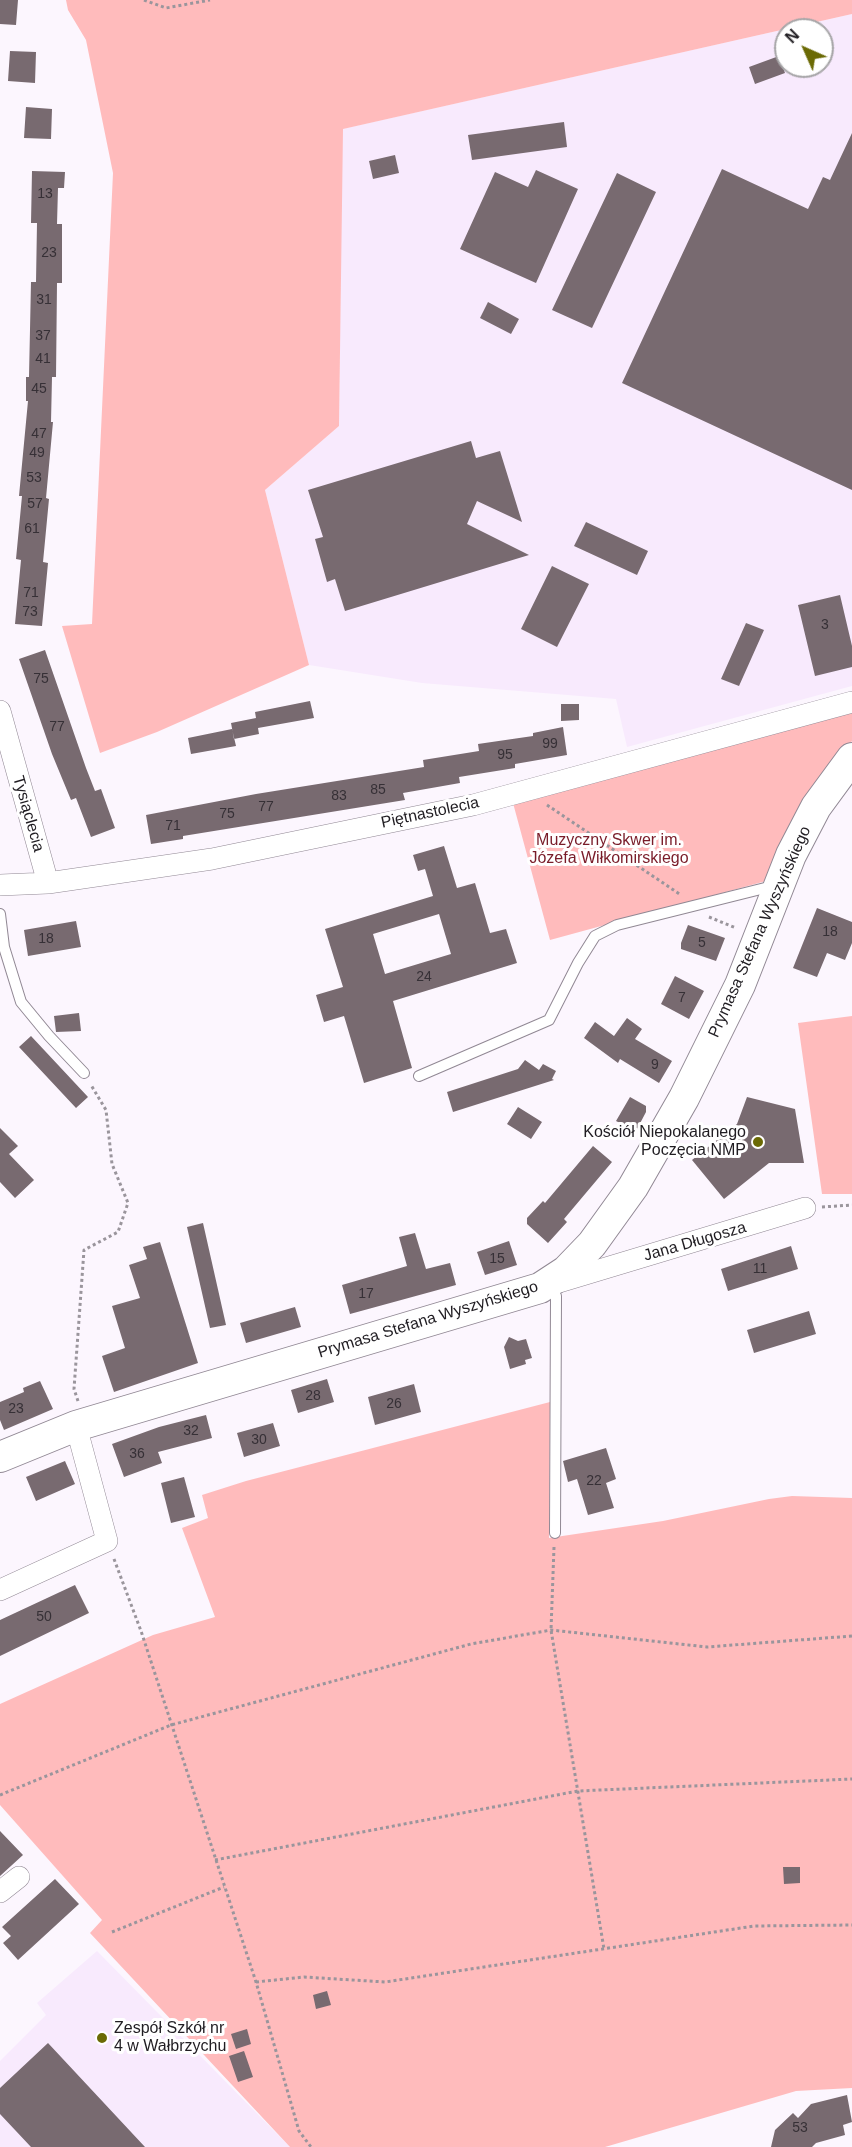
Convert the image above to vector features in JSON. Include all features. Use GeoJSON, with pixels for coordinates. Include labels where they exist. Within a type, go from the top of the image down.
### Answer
{"type":"FeatureCollection","features":[{"type":"Feature","properties":{"kind":"street","name":"Piętnastolecia"},"geometry":{"type":"LineString","coordinates":[[0,885],[48,883],[212,859],[473,805],[852,702]]}},
{"type":"Feature","properties":{"kind":"street","name":"Tysiąclecia"},"geometry":{"type":"LineString","coordinates":[[0,711],[48,883]]}},
{"type":"Feature","properties":{"kind":"street","name":"Prymasa Stefana Wyszyńskiego"},"geometry":{"type":"LineString","coordinates":[[0,1457],[81,1425],[548,1292],[592,1244],[633,1186],[684,1098],[740,985],[791,855],[816,807],[852,758]]}},
{"type":"Feature","properties":{"kind":"street","name":"Jana Długosza"},"geometry":{"type":"LineString","coordinates":[[548,1292],[805,1208]]}},
{"type":"Feature","properties":{"kind":"street"},"geometry":{"type":"LineString","coordinates":[[0,1590],[107,1541],[81,1425]]}},
{"type":"Feature","properties":{"kind":"street"},"geometry":{"type":"LineString","coordinates":[[0,1892],[19,1877]]}},
{"type":"Feature","properties":{"kind":"lane"},"geometry":{"type":"LineString","coordinates":[[419,1076],[549,1020],[578,963],[595,936],[617,925],[779,885]]}},
{"type":"Feature","properties":{"kind":"lane"},"geometry":{"type":"LineString","coordinates":[[0,914],[4,947],[21,1002],[84,1073]]}},
{"type":"Feature","properties":{"kind":"lane"},"geometry":{"type":"LineString","coordinates":[[548,1292],[555,1533]]}},
{"type":"Feature","properties":{"kind":"path"},"geometry":{"type":"LineString","coordinates":[[144,0],[166,8],[210,0]]}},
{"type":"Feature","properties":{"kind":"path"},"geometry":{"type":"LineString","coordinates":[[526,790],[684,898],[696,912],[758,938]]}},
{"type":"Feature","properties":{"kind":"path"},"geometry":{"type":"LineString","coordinates":[[81,1425],[74,1389],[84,1250],[118,1232],[128,1203],[112,1164],[106,1110],[84,1073]]}},
{"type":"Feature","properties":{"kind":"path"},"geometry":{"type":"LineString","coordinates":[[805,1208],[852,1205]]}},
{"type":"Feature","properties":{"kind":"path"},"geometry":{"type":"LineString","coordinates":[[555,1533],[551,1630],[604,1949]]}},
{"type":"Feature","properties":{"kind":"path"},"geometry":{"type":"LineString","coordinates":[[107,1541],[141,1631],[256,1982],[299,2132],[311,2147]]}},
{"type":"Feature","properties":{"kind":"path"},"geometry":{"type":"LineString","coordinates":[[0,1795],[171,1725],[471,1644],[551,1630],[707,1647],[852,1636]]}},
{"type":"Feature","properties":{"kind":"path"},"geometry":{"type":"LineString","coordinates":[[215,1860],[578,1791],[852,1779]]}},
{"type":"Feature","properties":{"kind":"path"},"geometry":{"type":"LineString","coordinates":[[112,1932],[224,1887]]}},
{"type":"Feature","properties":{"kind":"path"},"geometry":{"type":"LineString","coordinates":[[256,1982],[304,1977],[385,1982],[754,1926],[852,1925]]}},
{"type":"Feature","properties":{"kind":"shaded area"},"geometry":{"type":"Polygon","coordinates":[[[852,14],[852,686],[627,747],[616,699],[422,683],[309,665],[265,490],[339,426],[342,129],[774,32],[774,78],[834,78],[834,18],[852,14]]]}},
{"type":"Feature","properties":{"kind":"shaded area","name":"Zespół Szkół nr 4 w Wałbrzychu"},"geometry":{"type":"Polygon","coordinates":[[[97,1951],[290,2147],[0,2147],[0,2061],[46,2015],[37,2003],[97,1951]]]}},
{"type":"Feature","properties":{"kind":"green space"},"geometry":{"type":"Polygon","coordinates":[[[66,0],[852,0],[852,14],[834,18],[774,18],[774,32],[343,129],[339,426],[265,490],[309,665],[157,732],[100,753],[62,626],[92,624],[113,173],[86,40],[68,10],[66,0]]]}},
{"type":"Feature","properties":{"kind":"green space","name":"Muzyczny Skwer im. Józefa Wiłkomirskiego"},"geometry":{"type":"Polygon","coordinates":[[[852,710],[852,741],[833,763],[766,881],[550,940],[513,803],[852,710]]]}},
{"type":"Feature","properties":{"kind":"green space"},"geometry":{"type":"Polygon","coordinates":[[[852,1016],[852,1194],[822,1194],[798,1023],[852,1016]]]}},
{"type":"Feature","properties":{"kind":"green space"},"geometry":{"type":"Polygon","coordinates":[[[550,1402],[549,1538],[663,1521],[769,1499],[792,1496],[852,1498],[852,2088],[796,2091],[605,2147],[290,2147],[90,1933],[102,1920],[0,1805],[0,1704],[153,1635],[215,1617],[182,1528],[208,1518],[202,1495],[246,1481],[550,1402]]]}},
{"type":"Feature","properties":{"kind":"building"},"geometry":{"type":"Polygon","coordinates":[[[0,0],[18,0],[16,25],[0,24],[0,0]]]}},
{"type":"Feature","properties":{"kind":"building"},"geometry":{"type":"Polygon","coordinates":[[[10,51],[36,52],[35,83],[8,81],[10,51]]]}},
{"type":"Feature","properties":{"kind":"building"},"geometry":{"type":"Polygon","coordinates":[[[774,58],[774,77],[755,84],[749,67],[774,58]]]}},
{"type":"Feature","properties":{"kind":"building"},"geometry":{"type":"Polygon","coordinates":[[[26,107],[52,109],[51,139],[24,138],[26,107]]]}},
{"type":"Feature","properties":{"kind":"building"},"geometry":{"type":"Polygon","coordinates":[[[564,122],[567,147],[472,160],[468,135],[564,122]]]}},
{"type":"Feature","properties":{"kind":"building"},"geometry":{"type":"Polygon","coordinates":[[[852,133],[852,490],[622,383],[722,169],[808,209],[823,177],[830,180],[852,133]]]}},
{"type":"Feature","properties":{"kind":"building"},"geometry":{"type":"Polygon","coordinates":[[[395,155],[399,173],[373,179],[369,161],[395,155]]]}},
{"type":"Feature","properties":{"kind":"building"},"geometry":{"type":"Polygon","coordinates":[[[536,170],[578,189],[536,283],[460,249],[495,172],[528,187],[536,170]]]}},
{"type":"Feature","properties":{"kind":"building"},"geometry":{"type":"Polygon","coordinates":[[[32,171],[65,172],[64,188],[58,188],[57,224],[62,224],[62,283],[57,283],[56,377],[52,377],[51,422],[53,422],[43,562],[48,563],[42,626],[15,624],[21,560],[16,559],[28,401],[26,401],[26,377],[29,377],[31,282],[36,282],[37,223],[31,223],[32,171]]]}},
{"type":"Feature","properties":{"kind":"building"},"geometry":{"type":"Polygon","coordinates":[[[617,173],[656,192],[592,328],[552,310],[617,173]]]}},
{"type":"Feature","properties":{"kind":"building"},"geometry":{"type":"Polygon","coordinates":[[[488,302],[519,319],[511,334],[480,318],[488,302]]]}},
{"type":"Feature","properties":{"kind":"building"},"geometry":{"type":"Polygon","coordinates":[[[471,441],[476,458],[500,451],[522,522],[477,501],[467,524],[529,555],[345,611],[335,579],[327,582],[315,539],[323,537],[308,490],[471,441]]]}},
{"type":"Feature","properties":{"kind":"building"},"geometry":{"type":"Polygon","coordinates":[[[586,522],[648,551],[637,575],[574,546],[586,522]]]}},
{"type":"Feature","properties":{"kind":"building"},"geometry":{"type":"Polygon","coordinates":[[[552,566],[589,584],[557,647],[521,629],[552,566]]]}},
{"type":"Feature","properties":{"kind":"building"},"geometry":{"type":"Polygon","coordinates":[[[840,595],[852,646],[852,667],[815,676],[798,605],[840,595]]]}},
{"type":"Feature","properties":{"kind":"building"},"geometry":{"type":"Polygon","coordinates":[[[746,623],[764,630],[739,686],[721,679],[746,623]]]}},
{"type":"Feature","properties":{"kind":"building"},"geometry":{"type":"Polygon","coordinates":[[[45,650],[95,791],[101,789],[115,828],[91,837],[76,798],[71,800],[52,754],[19,659],[45,650]]]}},
{"type":"Feature","properties":{"kind":"building"},"geometry":{"type":"Polygon","coordinates":[[[310,701],[314,718],[258,728],[259,734],[234,739],[231,723],[256,718],[255,712],[310,701]]]}},
{"type":"Feature","properties":{"kind":"building"},"geometry":{"type":"Polygon","coordinates":[[[561,704],[579,704],[579,720],[561,721],[561,704]]]}},
{"type":"Feature","properties":{"kind":"building"},"geometry":{"type":"Polygon","coordinates":[[[563,727],[567,755],[515,764],[515,768],[459,777],[460,783],[403,793],[405,800],[183,836],[183,839],[151,844],[146,815],[256,794],[424,767],[423,760],[479,751],[478,744],[533,736],[533,733],[563,727]]]}},
{"type":"Feature","properties":{"kind":"building"},"geometry":{"type":"Polygon","coordinates":[[[232,729],[236,746],[191,754],[188,738],[232,729]]]}},
{"type":"Feature","properties":{"kind":"building"},"geometry":{"type":"Polygon","coordinates":[[[444,846],[457,888],[475,883],[490,933],[506,929],[517,963],[393,1001],[412,1068],[364,1083],[344,1016],[324,1022],[316,995],[343,987],[325,929],[433,896],[425,869],[418,871],[413,855],[444,846]],[[439,914],[373,934],[385,974],[451,954],[439,914]]]}},
{"type":"Feature","properties":{"kind":"building"},"geometry":{"type":"Polygon","coordinates":[[[817,908],[852,922],[852,943],[845,960],[827,953],[817,977],[793,968],[817,908]]]}},
{"type":"Feature","properties":{"kind":"building"},"geometry":{"type":"Polygon","coordinates":[[[76,921],[81,947],[28,956],[24,930],[76,921]]]}},
{"type":"Feature","properties":{"kind":"building"},"geometry":{"type":"Polygon","coordinates":[[[688,925],[725,938],[716,961],[681,949],[688,925]]]}},
{"type":"Feature","properties":{"kind":"building"},"geometry":{"type":"Polygon","coordinates":[[[675,976],[704,991],[689,1019],[661,1004],[675,976]]]}},
{"type":"Feature","properties":{"kind":"building"},"geometry":{"type":"Polygon","coordinates":[[[79,1013],[81,1031],[56,1032],[54,1016],[79,1013]]]}},
{"type":"Feature","properties":{"kind":"building"},"geometry":{"type":"Polygon","coordinates":[[[627,1018],[642,1029],[635,1039],[672,1061],[659,1083],[620,1059],[618,1063],[584,1038],[595,1022],[614,1036],[627,1018]]]}},
{"type":"Feature","properties":{"kind":"building"},"geometry":{"type":"Polygon","coordinates":[[[31,1036],[88,1097],[76,1108],[19,1047],[31,1036]]]}},
{"type":"Feature","properties":{"kind":"building"},"geometry":{"type":"Polygon","coordinates":[[[525,1060],[539,1070],[543,1064],[556,1071],[552,1079],[554,1080],[453,1112],[447,1092],[518,1069],[525,1060]]]}},
{"type":"Feature","properties":{"kind":"building"},"geometry":{"type":"Polygon","coordinates":[[[630,1097],[646,1106],[646,1112],[636,1131],[616,1121],[630,1097]]]}},
{"type":"Feature","properties":{"kind":"building","name":"Kościół Niepokalanego Poczęcia NMP"},"geometry":{"type":"Polygon","coordinates":[[[747,1097],[795,1109],[804,1163],[769,1163],[724,1199],[692,1160],[737,1124],[747,1097]]]}},
{"type":"Feature","properties":{"kind":"building"},"geometry":{"type":"Polygon","coordinates":[[[518,1107],[542,1122],[531,1139],[507,1124],[518,1107]]]}},
{"type":"Feature","properties":{"kind":"building"},"geometry":{"type":"Polygon","coordinates":[[[0,1128],[18,1146],[9,1154],[34,1180],[15,1198],[0,1182],[0,1128]]]}},
{"type":"Feature","properties":{"kind":"building"},"geometry":{"type":"Polygon","coordinates":[[[593,1146],[612,1162],[564,1219],[567,1222],[548,1243],[527,1224],[527,1218],[543,1201],[545,1203],[593,1146]]]}},
{"type":"Feature","properties":{"kind":"building"},"geometry":{"type":"Polygon","coordinates":[[[203,1223],[226,1325],[210,1328],[187,1227],[203,1223]]]}},
{"type":"Feature","properties":{"kind":"building"},"geometry":{"type":"Polygon","coordinates":[[[415,1233],[426,1269],[450,1263],[456,1285],[350,1314],[342,1285],[407,1266],[399,1237],[415,1233]]]}},
{"type":"Feature","properties":{"kind":"building"},"geometry":{"type":"Polygon","coordinates":[[[509,1241],[517,1265],[485,1275],[477,1252],[509,1241]]]}},
{"type":"Feature","properties":{"kind":"building"},"geometry":{"type":"Polygon","coordinates":[[[160,1242],[198,1363],[114,1392],[102,1356],[125,1348],[112,1306],[140,1298],[129,1265],[147,1259],[143,1247],[160,1242]]]}},
{"type":"Feature","properties":{"kind":"building"},"geometry":{"type":"Polygon","coordinates":[[[791,1246],[798,1269],[728,1291],[721,1269],[791,1246]]]}},
{"type":"Feature","properties":{"kind":"building"},"geometry":{"type":"Polygon","coordinates":[[[295,1307],[301,1327],[246,1343],[240,1323],[295,1307]]]}},
{"type":"Feature","properties":{"kind":"building"},"geometry":{"type":"Polygon","coordinates":[[[809,1311],[816,1334],[754,1353],[747,1330],[809,1311]]]}},
{"type":"Feature","properties":{"kind":"building"},"geometry":{"type":"Polygon","coordinates":[[[509,1337],[518,1341],[526,1339],[532,1358],[525,1360],[526,1364],[510,1369],[504,1347],[509,1337]]]}},
{"type":"Feature","properties":{"kind":"building"},"geometry":{"type":"Polygon","coordinates":[[[327,1379],[334,1402],[298,1413],[291,1390],[327,1379]]]}},
{"type":"Feature","properties":{"kind":"building"},"geometry":{"type":"Polygon","coordinates":[[[40,1381],[53,1409],[4,1430],[0,1420],[0,1402],[24,1392],[23,1388],[40,1381]]]}},
{"type":"Feature","properties":{"kind":"building"},"geometry":{"type":"Polygon","coordinates":[[[414,1384],[421,1412],[375,1425],[368,1397],[414,1384]]]}},
{"type":"Feature","properties":{"kind":"building"},"geometry":{"type":"Polygon","coordinates":[[[206,1415],[212,1438],[158,1452],[162,1463],[124,1477],[112,1444],[159,1427],[206,1415]]]}},
{"type":"Feature","properties":{"kind":"building"},"geometry":{"type":"Polygon","coordinates":[[[273,1423],[280,1446],[244,1457],[237,1433],[273,1423]]]}},
{"type":"Feature","properties":{"kind":"building"},"geometry":{"type":"Polygon","coordinates":[[[606,1448],[616,1479],[606,1483],[614,1508],[588,1515],[577,1479],[568,1482],[563,1461],[606,1448]]]}},
{"type":"Feature","properties":{"kind":"building"},"geometry":{"type":"Polygon","coordinates":[[[65,1461],[75,1484],[36,1501],[26,1477],[65,1461]]]}},
{"type":"Feature","properties":{"kind":"building"},"geometry":{"type":"Polygon","coordinates":[[[184,1477],[195,1517],[171,1523],[161,1483],[184,1477]]]}},
{"type":"Feature","properties":{"kind":"building"},"geometry":{"type":"Polygon","coordinates":[[[75,1585],[89,1613],[0,1656],[0,1620],[75,1585]]]}},
{"type":"Feature","properties":{"kind":"building"},"geometry":{"type":"Polygon","coordinates":[[[0,1831],[23,1855],[0,1876],[0,1831]]]}},
{"type":"Feature","properties":{"kind":"building"},"geometry":{"type":"Polygon","coordinates":[[[783,1867],[800,1867],[800,1883],[784,1884],[783,1867]]]}},
{"type":"Feature","properties":{"kind":"building"},"geometry":{"type":"Polygon","coordinates":[[[55,1879],[79,1904],[18,1960],[3,1943],[11,1936],[2,1927],[55,1879]]]}},
{"type":"Feature","properties":{"kind":"building"},"geometry":{"type":"Polygon","coordinates":[[[327,1991],[331,2005],[316,2009],[313,1995],[327,1991]]]}},
{"type":"Feature","properties":{"kind":"building"},"geometry":{"type":"Polygon","coordinates":[[[247,2029],[251,2044],[236,2049],[231,2034],[247,2029]]]}},
{"type":"Feature","properties":{"kind":"building"},"geometry":{"type":"Polygon","coordinates":[[[48,2043],[145,2147],[31,2147],[0,2114],[0,2088],[48,2043]]]}},
{"type":"Feature","properties":{"kind":"building"},"geometry":{"type":"Polygon","coordinates":[[[244,2051],[253,2077],[238,2082],[229,2056],[244,2051]]]}},
{"type":"Feature","properties":{"kind":"building"},"geometry":{"type":"Polygon","coordinates":[[[847,2095],[852,2122],[843,2125],[845,2135],[816,2143],[812,2147],[771,2147],[775,2130],[793,2113],[798,2118],[811,2104],[847,2095]]]}},
{"type":"Feature","properties":{"kind":"place","name":"Kościół Niepokalanego Poczęcia NMP"},"geometry":{"type":"Point","coordinates":[758,1142]}},
{"type":"Feature","properties":{"kind":"place","name":"Zespół Szkół nr 4 w Wałbrzychu"},"geometry":{"type":"Point","coordinates":[102,2038]}}]}
